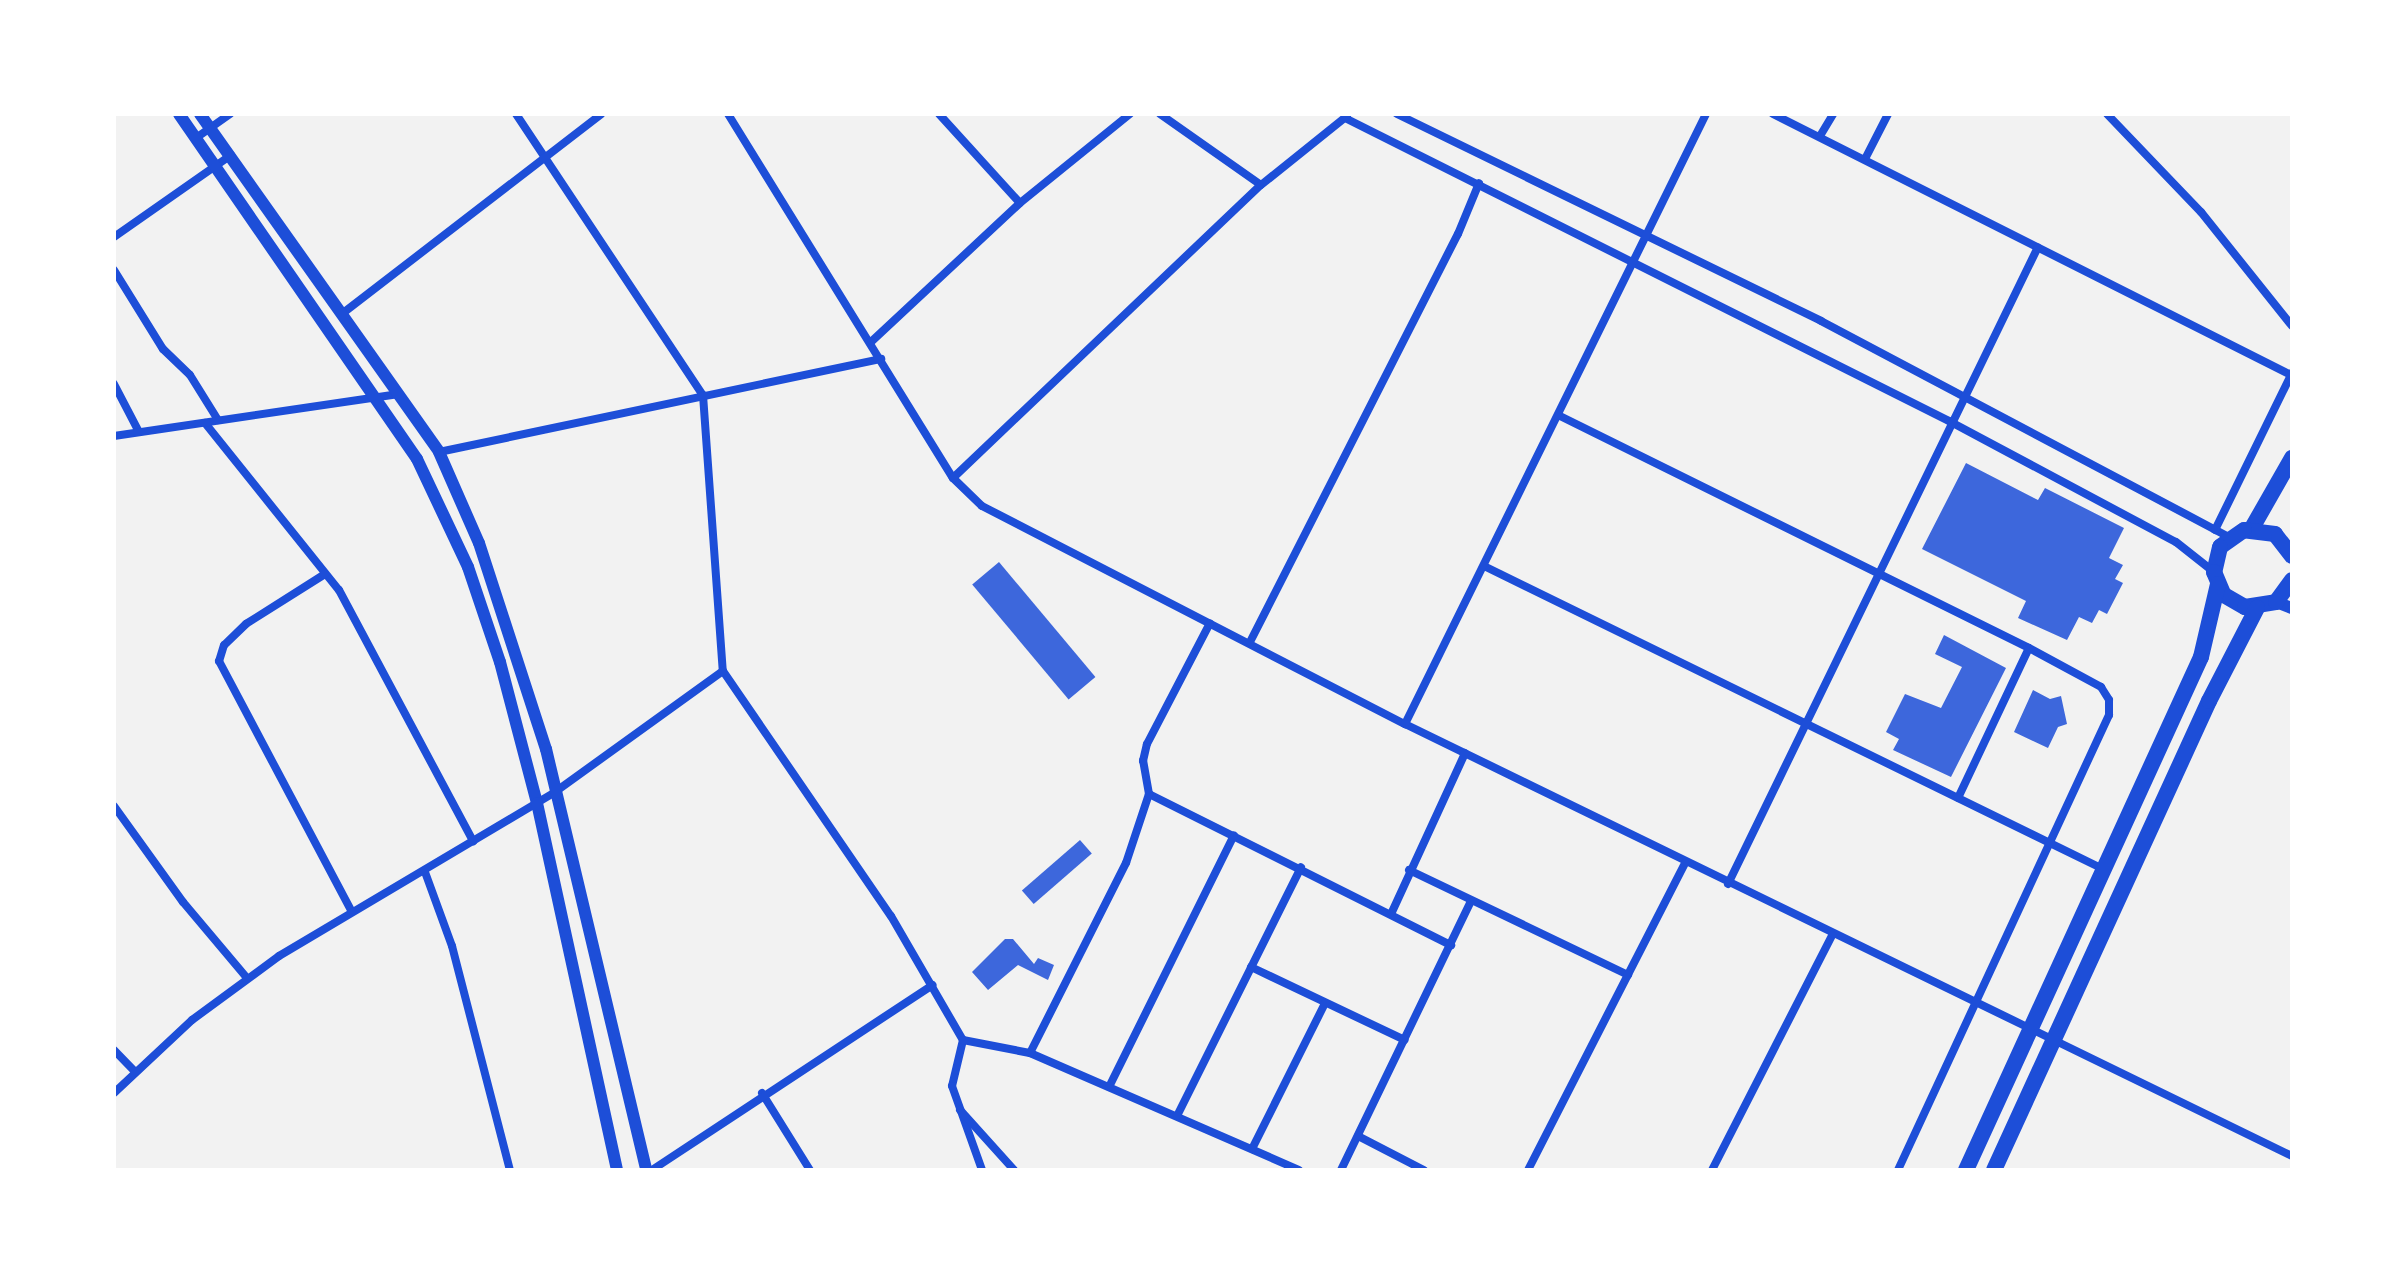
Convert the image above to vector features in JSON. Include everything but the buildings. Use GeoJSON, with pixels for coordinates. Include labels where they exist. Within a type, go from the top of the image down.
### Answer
{"type":"FeatureCollection","features":[{"type":"Feature","properties":{"kind":"main road"},"geometry":{"type":"LineString","coordinates":[[2252,528],[2292,458]]}},
{"type":"Feature","properties":{"kind":"main road"},"geometry":{"type":"LineString","coordinates":[[1966,1170],[2201,657],[2216,578],[2215,559],[2222,534],[2252,528],[2275,534],[2292,553]]}},
{"type":"Feature","properties":{"kind":"main road"},"geometry":{"type":"LineString","coordinates":[[2216,578],[2234,603],[2257,608],[2276,602],[2292,580]]}},
{"type":"Feature","properties":{"kind":"main road"},"geometry":{"type":"LineString","coordinates":[[1994,1170],[2051,1042],[2257,608]]}},
{"type":"Feature","properties":{"kind":"street"},"geometry":{"type":"LineString","coordinates":[[179,114],[417,459],[472,577],[537,803],[617,1170]]}},
{"type":"Feature","properties":{"kind":"street"},"geometry":{"type":"LineString","coordinates":[[200,114],[439,452],[501,599],[555,792],[649,1170],[762,1093],[933,985]]}},
{"type":"Feature","properties":{"kind":"street"},"geometry":{"type":"LineString","coordinates":[[196,138],[230,114]]}},
{"type":"Feature","properties":{"kind":"street"},"geometry":{"type":"LineString","coordinates":[[516,114],[703,395],[723,671],[933,985],[963,1040]]}},
{"type":"Feature","properties":{"kind":"street"},"geometry":{"type":"LineString","coordinates":[[343,313],[601,114]]}},
{"type":"Feature","properties":{"kind":"street"},"geometry":{"type":"LineString","coordinates":[[728,114],[872,341],[953,478],[982,506],[1405,724],[1685,863],[2292,1156]]}},
{"type":"Feature","properties":{"kind":"street"},"geometry":{"type":"LineString","coordinates":[[939,114],[1020,203]]}},
{"type":"Feature","properties":{"kind":"street"},"geometry":{"type":"LineString","coordinates":[[872,341],[1020,203],[1130,114]]}},
{"type":"Feature","properties":{"kind":"street"},"geometry":{"type":"LineString","coordinates":[[1160,114],[1261,185]]}},
{"type":"Feature","properties":{"kind":"street"},"geometry":{"type":"LineString","coordinates":[[1397,114],[1964,395],[2222,534],[2292,374],[1773,114]]}},
{"type":"Feature","properties":{"kind":"street"},"geometry":{"type":"LineString","coordinates":[[1405,724],[1486,567],[1644,234],[1706,114]]}},
{"type":"Feature","properties":{"kind":"street"},"geometry":{"type":"LineString","coordinates":[[1820,136],[1833,114]]}},
{"type":"Feature","properties":{"kind":"street"},"geometry":{"type":"LineString","coordinates":[[1865,159],[1888,114]]}},
{"type":"Feature","properties":{"kind":"street"},"geometry":{"type":"LineString","coordinates":[[2107,114],[2201,212],[2292,326]]}},
{"type":"Feature","properties":{"kind":"street"},"geometry":{"type":"LineString","coordinates":[[953,478],[1261,185],[1347,116],[1949,421],[2176,542],[2216,578]]}},
{"type":"Feature","properties":{"kind":"street"},"geometry":{"type":"LineString","coordinates":[[114,237],[231,155]]}},
{"type":"Feature","properties":{"kind":"street"},"geometry":{"type":"LineString","coordinates":[[1250,642],[1458,234],[1479,183]]}},
{"type":"Feature","properties":{"kind":"street"},"geometry":{"type":"LineString","coordinates":[[1728,884],[1879,574],[1949,421],[2038,247]]}},
{"type":"Feature","properties":{"kind":"street"},"geometry":{"type":"LineString","coordinates":[[114,270],[163,349],[190,375],[218,420]]}},
{"type":"Feature","properties":{"kind":"street"},"geometry":{"type":"LineString","coordinates":[[439,452],[881,359]]}},
{"type":"Feature","properties":{"kind":"street"},"geometry":{"type":"LineString","coordinates":[[114,384],[139,432]]}},
{"type":"Feature","properties":{"kind":"street"},"geometry":{"type":"LineString","coordinates":[[114,436],[400,394]]}},
{"type":"Feature","properties":{"kind":"street"},"geometry":{"type":"LineString","coordinates":[[1560,416],[2029,648],[2101,687],[2109,700],[2109,715],[1972,1004],[1898,1170]]}},
{"type":"Feature","properties":{"kind":"street"},"geometry":{"type":"LineString","coordinates":[[205,423],[325,574],[365,632],[473,841]]}},
{"type":"Feature","properties":{"kind":"street"},"geometry":{"type":"LineString","coordinates":[[1486,567],[2104,870]]}},
{"type":"Feature","properties":{"kind":"street"},"geometry":{"type":"LineString","coordinates":[[325,574],[246,624],[224,645],[219,661],[351,910]]}},
{"type":"Feature","properties":{"kind":"street"},"geometry":{"type":"LineString","coordinates":[[2276,602],[2292,608]]}},
{"type":"Feature","properties":{"kind":"street"},"geometry":{"type":"LineString","coordinates":[[1030,1053],[1126,863],[1149,794],[1144,778],[1147,744],[1210,623]]}},
{"type":"Feature","properties":{"kind":"street"},"geometry":{"type":"LineString","coordinates":[[1958,798],[2029,648]]}},
{"type":"Feature","properties":{"kind":"street"},"geometry":{"type":"LineString","coordinates":[[114,1093],[247,978],[351,910],[425,872],[555,792],[723,671]]}},
{"type":"Feature","properties":{"kind":"street"},"geometry":{"type":"LineString","coordinates":[[1392,912],[1465,753]]}},
{"type":"Feature","properties":{"kind":"street"},"geometry":{"type":"LineString","coordinates":[[1149,794],[1392,912],[1451,945]]}},
{"type":"Feature","properties":{"kind":"street"},"geometry":{"type":"LineString","coordinates":[[114,806],[183,902],[247,978]]}},
{"type":"Feature","properties":{"kind":"street"},"geometry":{"type":"LineString","coordinates":[[1109,1087],[1234,835]]}},
{"type":"Feature","properties":{"kind":"street"},"geometry":{"type":"LineString","coordinates":[[1528,1170],[1685,863]]}},
{"type":"Feature","properties":{"kind":"street"},"geometry":{"type":"LineString","coordinates":[[1177,1116],[1301,867]]}},
{"type":"Feature","properties":{"kind":"street"},"geometry":{"type":"LineString","coordinates":[[1409,870],[1470,903],[1628,975]]}},
{"type":"Feature","properties":{"kind":"street"},"geometry":{"type":"LineString","coordinates":[[425,872],[452,946],[507,1169]]}},
{"type":"Feature","properties":{"kind":"street"},"geometry":{"type":"LineString","coordinates":[[1341,1170],[1470,903]]}},
{"type":"Feature","properties":{"kind":"street"},"geometry":{"type":"LineString","coordinates":[[1712,1170],[1832,935]]}},
{"type":"Feature","properties":{"kind":"street"},"geometry":{"type":"LineString","coordinates":[[1251,967],[1405,1040]]}},
{"type":"Feature","properties":{"kind":"street"},"geometry":{"type":"LineString","coordinates":[[1252,1149],[1325,1003]]}},
{"type":"Feature","properties":{"kind":"street"},"geometry":{"type":"LineString","coordinates":[[963,1040],[1030,1053],[1299,1170]]}},
{"type":"Feature","properties":{"kind":"street"},"geometry":{"type":"LineString","coordinates":[[963,1040],[954,1062],[957,1106],[982,1170]]}},
{"type":"Feature","properties":{"kind":"street"},"geometry":{"type":"LineString","coordinates":[[114,1050],[135,1072]]}},
{"type":"Feature","properties":{"kind":"street"},"geometry":{"type":"LineString","coordinates":[[762,1093],[810,1170]]}},
{"type":"Feature","properties":{"kind":"street"},"geometry":{"type":"LineString","coordinates":[[957,1106],[1014,1170]]}},
{"type":"Feature","properties":{"kind":"street"},"geometry":{"type":"LineString","coordinates":[[1358,1136],[1424,1170]]}}]}
